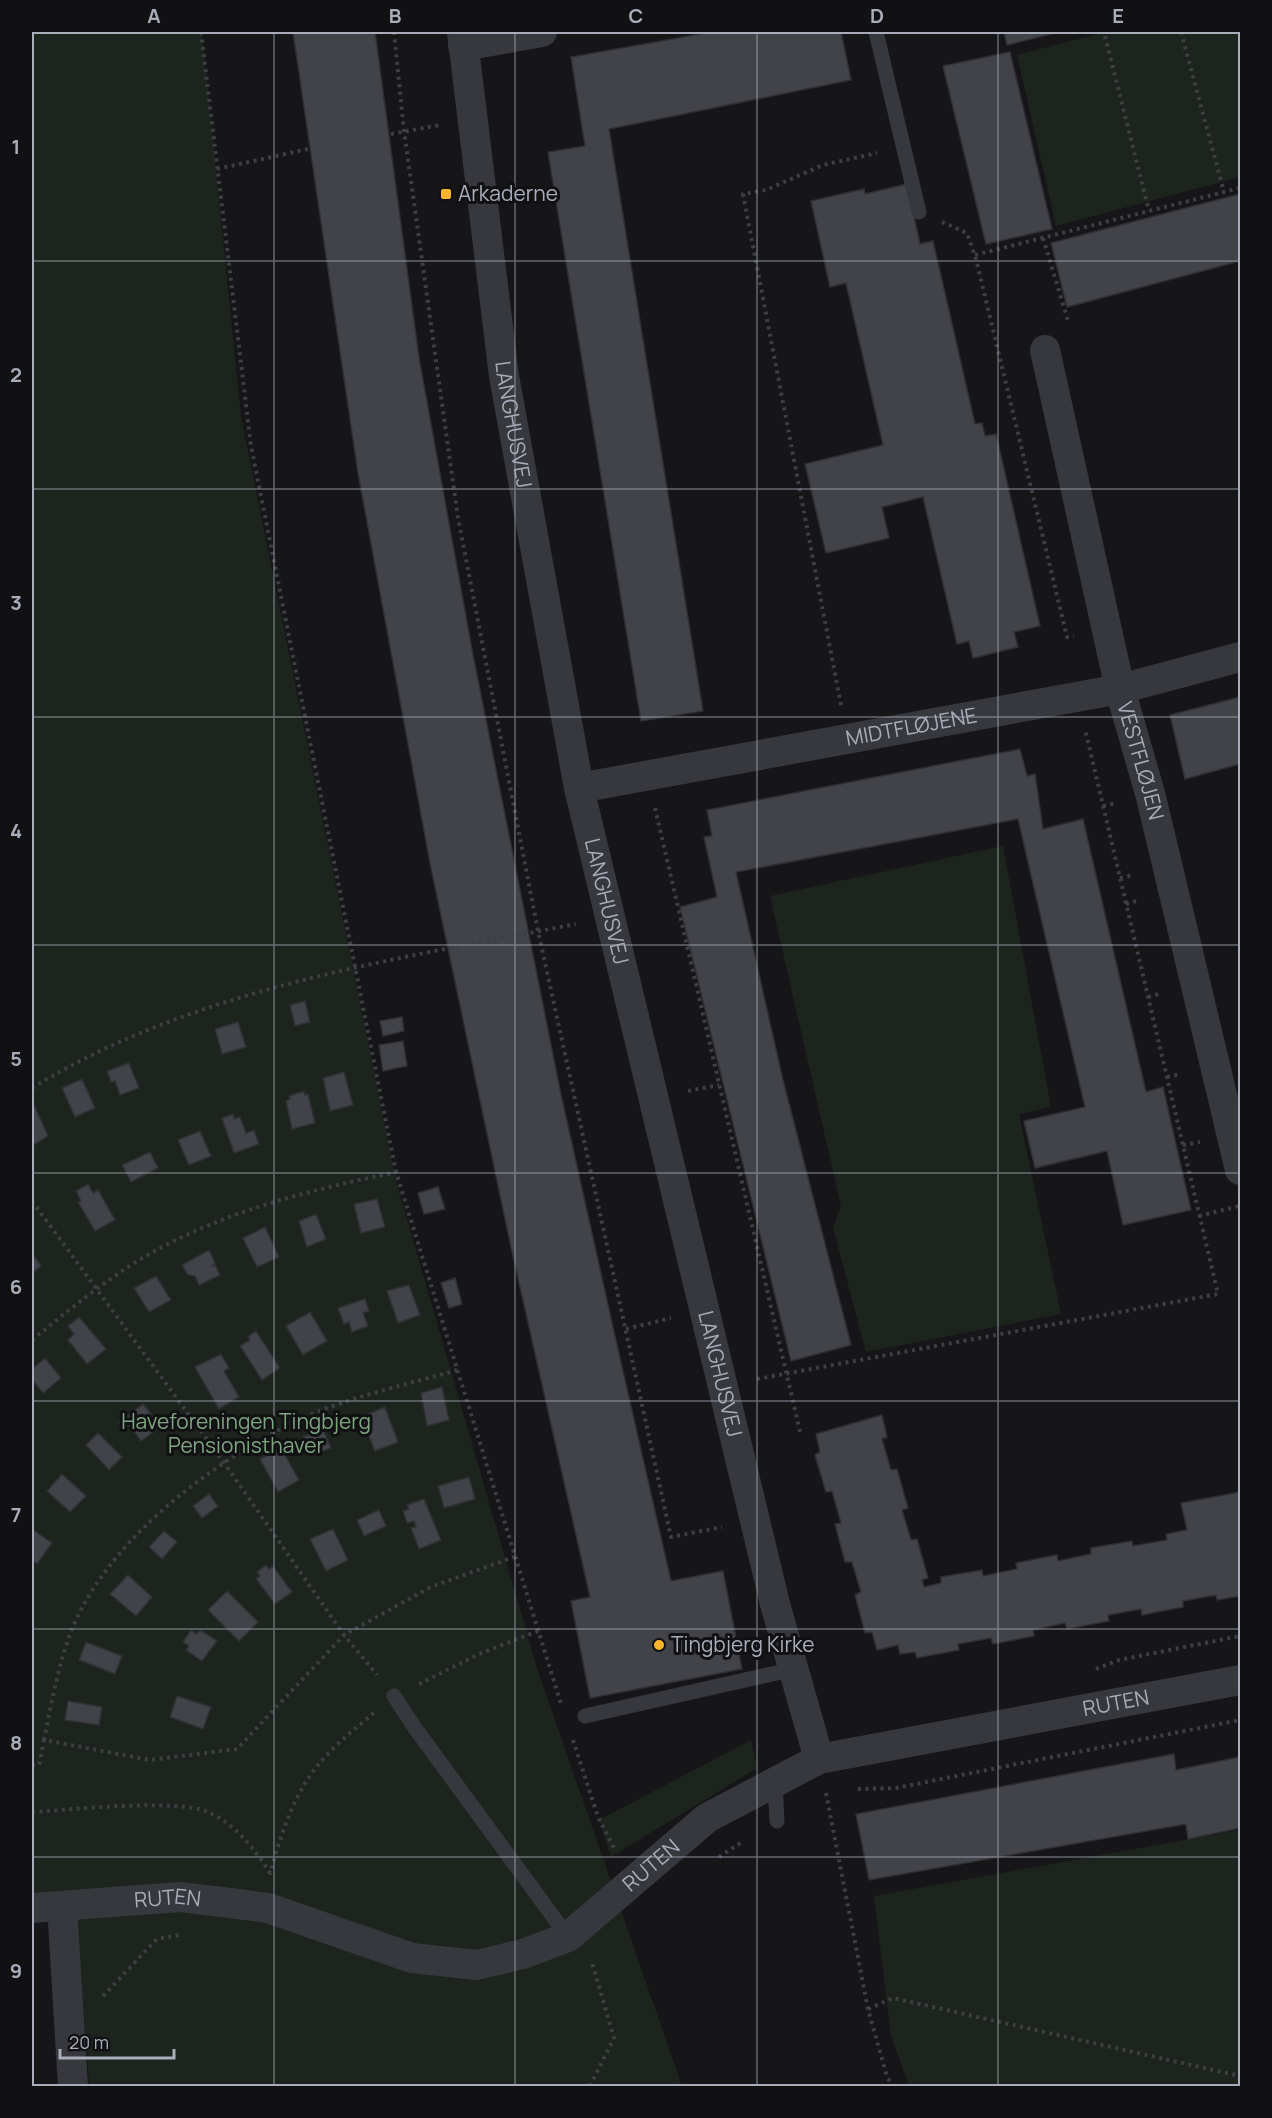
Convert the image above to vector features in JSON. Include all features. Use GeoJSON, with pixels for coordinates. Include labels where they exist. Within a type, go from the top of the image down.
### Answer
{"type":"FeatureCollection","features":[{"type":"Feature","properties":{"kind":"street"},"geometry":{"type":"LineString","coordinates":[[463,39],[542,32]]}},
{"type":"Feature","properties":{"kind":"street","name":"LANGHUSVEJ"},"geometry":{"type":"LineString","coordinates":[[463,39],[471,120],[504,376],[579,788],[755,1520],[819,1759]]}},
{"type":"Feature","properties":{"kind":"street","name":"VESTFLØJEN"},"geometry":{"type":"LineString","coordinates":[[1045,350],[1119,689],[1151,796],[1240,1170]]}},
{"type":"Feature","properties":{"kind":"street","name":"MIDTFLØJENE"},"geometry":{"type":"LineString","coordinates":[[579,788],[1119,689],[1240,657]]}},
{"type":"Feature","properties":{"kind":"street","name":"RUTEN"},"geometry":{"type":"LineString","coordinates":[[32,1908],[180,1897],[268,1908],[412,1958],[476,1965],[523,1954],[568,1936],[707,1818],[819,1759],[1240,1680]]}},
{"type":"Feature","properties":{"kind":"street"},"geometry":{"type":"LineString","coordinates":[[62,1906],[74,2086]]}},
{"type":"Feature","properties":{"kind":"lane"},"geometry":{"type":"LineString","coordinates":[[876,32],[919,212]]}},
{"type":"Feature","properties":{"kind":"lane"},"geometry":{"type":"LineString","coordinates":[[585,1716],[794,1669]]}},
{"type":"Feature","properties":{"kind":"lane"},"geometry":{"type":"LineString","coordinates":[[394,1696],[568,1936]]}},
{"type":"Feature","properties":{"kind":"lane"},"geometry":{"type":"LineString","coordinates":[[775,1782],[777,1821]]}},
{"type":"Feature","properties":{"kind":"path"},"geometry":{"type":"LineString","coordinates":[[201,32],[251,446],[353,966],[396,1172],[563,1709]]}},
{"type":"Feature","properties":{"kind":"path"},"geometry":{"type":"LineString","coordinates":[[394,32],[404,130],[458,518],[538,931],[671,1537],[755,1520]]}},
{"type":"Feature","properties":{"kind":"path"},"geometry":{"type":"LineString","coordinates":[[1181,32],[1224,192]]}},
{"type":"Feature","properties":{"kind":"path"},"geometry":{"type":"LineString","coordinates":[[1105,36],[1149,212]]}},
{"type":"Feature","properties":{"kind":"path"},"geometry":{"type":"LineString","coordinates":[[391,134],[471,120]]}},
{"type":"Feature","properties":{"kind":"path"},"geometry":{"type":"LineString","coordinates":[[848,738],[743,194],[766,190],[823,165],[904,147]]}},
{"type":"Feature","properties":{"kind":"path"},"geometry":{"type":"LineString","coordinates":[[217,169],[308,149]]}},
{"type":"Feature","properties":{"kind":"path"},"geometry":{"type":"LineString","coordinates":[[975,255],[1240,188]]}},
{"type":"Feature","properties":{"kind":"path"},"geometry":{"type":"LineString","coordinates":[[967,232],[975,255],[1067,637],[1107,631]]}},
{"type":"Feature","properties":{"kind":"path"},"geometry":{"type":"LineString","coordinates":[[1043,238],[1075,343],[1045,350]]}},
{"type":"Feature","properties":{"kind":"path"},"geometry":{"type":"LineString","coordinates":[[722,1385],[1218,1294],[1078,696]]}},
{"type":"Feature","properties":{"kind":"path"},"geometry":{"type":"LineString","coordinates":[[648,775],[801,1436]]}},
{"type":"Feature","properties":{"kind":"path"},"geometry":{"type":"LineString","coordinates":[[32,1088],[128,1037],[218,1005],[353,966],[609,918]]}},
{"type":"Feature","properties":{"kind":"path"},"geometry":{"type":"LineString","coordinates":[[32,1340],[96,1288],[165,1245],[239,1212],[317,1189],[396,1172]]}},
{"type":"Feature","properties":{"kind":"path"},"geometry":{"type":"LineString","coordinates":[[32,1201],[225,1464],[344,1635],[394,1696]]}},
{"type":"Feature","properties":{"kind":"path"},"geometry":{"type":"LineString","coordinates":[[1199,1216],[1240,1206]]}},
{"type":"Feature","properties":{"kind":"path"},"geometry":{"type":"LineString","coordinates":[[626,1329],[704,1309]]}},
{"type":"Feature","properties":{"kind":"path"},"geometry":{"type":"LineString","coordinates":[[32,1765],[39,1765],[56,1682],[71,1633],[103,1574],[153,1516],[225,1464],[285,1426],[337,1406],[457,1370]]}},
{"type":"Feature","properties":{"kind":"path"},"geometry":{"type":"LineString","coordinates":[[44,1740],[150,1760],[237,1749],[344,1635],[431,1587],[514,1557]]}},
{"type":"Feature","properties":{"kind":"path"},"geometry":{"type":"LineString","coordinates":[[32,1812],[172,1806],[206,1811],[230,1825],[255,1850],[270,1872],[283,1831],[306,1781],[346,1735],[394,1696],[479,1654],[538,1631]]}},
{"type":"Feature","properties":{"kind":"path"},"geometry":{"type":"LineString","coordinates":[[849,1790],[896,1788],[1240,1720]]}},
{"type":"Feature","properties":{"kind":"path"},"geometry":{"type":"LineString","coordinates":[[570,1730],[598,1817],[631,1881]]}},
{"type":"Feature","properties":{"kind":"path"},"geometry":{"type":"LineString","coordinates":[[710,1863],[826,1791],[838,1790]]}},
{"type":"Feature","properties":{"kind":"path"},"geometry":{"type":"LineString","coordinates":[[826,1791],[868,2009],[887,2077],[893,2086]]}},
{"type":"Feature","properties":{"kind":"path"},"geometry":{"type":"LineString","coordinates":[[70,2031],[157,1939],[187,1933]]}},
{"type":"Feature","properties":{"kind":"path"},"geometry":{"type":"LineString","coordinates":[[590,1956],[614,2038],[590,2086]]}},
{"type":"Feature","properties":{"kind":"path"},"geometry":{"type":"LineString","coordinates":[[868,2009],[893,1998],[1240,2076]]}},
{"type":"Feature","properties":{"kind":"green space","name":"Haveforeningen Tingbjerg Pensionisthaver"},"geometry":{"type":"Polygon","coordinates":[[[32,32],[202,32],[241,416],[396,1181],[537,1668],[682,2086],[89,2086],[75,1891],[32,1893],[32,32]]]}},
{"type":"Feature","properties":{"kind":"green space"},"geometry":{"type":"Polygon","coordinates":[[[1105,32],[1240,32],[1240,177],[1056,226],[1017,55],[1105,32]]]}},
{"type":"Feature","properties":{"kind":"green space"},"geometry":{"type":"Polygon","coordinates":[[[1003,846],[1051,1107],[1019,1114],[1061,1314],[866,1352],[833,1228],[841,1206],[770,896],[1003,846]]]}},
{"type":"Feature","properties":{"kind":"green space"},"geometry":{"type":"Polygon","coordinates":[[[751,1740],[757,1768],[611,1857],[599,1820],[751,1740]]]}},
{"type":"Feature","properties":{"kind":"green space"},"geometry":{"type":"Polygon","coordinates":[[[1240,1830],[1240,2086],[909,2086],[891,2036],[874,1896],[1240,1830]]]}},
{"type":"Feature","properties":{"kind":"building"},"geometry":{"type":"Polygon","coordinates":[[[293,32],[375,32],[419,358],[473,655],[560,1090],[617,1345],[671,1581],[723,1571],[742,1669],[590,1698],[571,1601],[590,1597],[511,1247],[430,863],[358,473],[293,32]]]}},
{"type":"Feature","properties":{"kind":"building"},"geometry":{"type":"Polygon","coordinates":[[[712,32],[841,32],[851,80],[609,129],[703,711],[641,721],[548,152],[585,146],[571,57],[712,32]]]}},
{"type":"Feature","properties":{"kind":"building"},"geometry":{"type":"Polygon","coordinates":[[[1004,32],[1059,32],[1007,45],[1004,32]]]}},
{"type":"Feature","properties":{"kind":"building"},"geometry":{"type":"Polygon","coordinates":[[[1010,52],[1052,229],[986,244],[943,66],[1010,52]]]}},
{"type":"Feature","properties":{"kind":"building"},"geometry":{"type":"Polygon","coordinates":[[[907,184],[920,244],[933,241],[975,424],[982,423],[985,436],[996,434],[1040,626],[1014,632],[1018,647],[973,658],[969,641],[957,644],[923,497],[882,507],[889,538],[826,553],[805,464],[883,445],[846,283],[830,287],[811,201],[864,189],[865,194],[907,184]]]}},
{"type":"Feature","properties":{"kind":"building"},"geometry":{"type":"Polygon","coordinates":[[[1240,194],[1240,261],[1067,307],[1051,243],[1240,194]]]}},
{"type":"Feature","properties":{"kind":"building"},"geometry":{"type":"Polygon","coordinates":[[[1240,697],[1240,764],[1185,779],[1170,715],[1240,697]]]}},
{"type":"Feature","properties":{"kind":"building"},"geometry":{"type":"Polygon","coordinates":[[[1020,749],[1027,776],[1035,774],[1043,829],[1083,819],[1146,1092],[1163,1087],[1191,1210],[1123,1225],[1107,1151],[1035,1168],[1024,1121],[1085,1107],[1018,819],[736,872],[782,1076],[851,1345],[791,1361],[680,907],[717,897],[704,837],[712,836],[707,810],[1020,749]]]}},
{"type":"Feature","properties":{"kind":"building"},"geometry":{"type":"Polygon","coordinates":[[[305,1001],[310,1022],[295,1026],[290,1005],[305,1001]]]}},
{"type":"Feature","properties":{"kind":"building"},"geometry":{"type":"Polygon","coordinates":[[[402,1017],[404,1031],[383,1036],[380,1021],[402,1017]]]}},
{"type":"Feature","properties":{"kind":"building"},"geometry":{"type":"Polygon","coordinates":[[[238,1022],[246,1047],[222,1054],[215,1029],[238,1022]]]}},
{"type":"Feature","properties":{"kind":"building"},"geometry":{"type":"Polygon","coordinates":[[[403,1041],[407,1066],[383,1071],[379,1045],[403,1041]]]}},
{"type":"Feature","properties":{"kind":"building"},"geometry":{"type":"Polygon","coordinates":[[[129,1063],[139,1088],[120,1095],[115,1081],[111,1082],[107,1071],[129,1063]]]}},
{"type":"Feature","properties":{"kind":"building"},"geometry":{"type":"Polygon","coordinates":[[[344,1072],[353,1105],[330,1111],[323,1078],[344,1072]]]}},
{"type":"Feature","properties":{"kind":"building"},"geometry":{"type":"Polygon","coordinates":[[[82,1079],[95,1108],[75,1117],[62,1088],[82,1079]]]}},
{"type":"Feature","properties":{"kind":"building"},"geometry":{"type":"Polygon","coordinates":[[[304,1091],[305,1095],[308,1094],[315,1123],[292,1129],[286,1101],[290,1099],[289,1096],[304,1091]]]}},
{"type":"Feature","properties":{"kind":"building"},"geometry":{"type":"Polygon","coordinates":[[[34,1105],[48,1136],[32,1146],[32,1107],[34,1105]]]}},
{"type":"Feature","properties":{"kind":"building"},"geometry":{"type":"Polygon","coordinates":[[[233,1114],[234,1119],[240,1117],[246,1133],[254,1130],[259,1144],[234,1153],[222,1118],[233,1114]]]}},
{"type":"Feature","properties":{"kind":"building"},"geometry":{"type":"Polygon","coordinates":[[[200,1131],[211,1156],[189,1165],[178,1140],[200,1131]]]}},
{"type":"Feature","properties":{"kind":"building"},"geometry":{"type":"Polygon","coordinates":[[[150,1152],[158,1168],[131,1182],[122,1165],[150,1152]]]}},
{"type":"Feature","properties":{"kind":"building"},"geometry":{"type":"Polygon","coordinates":[[[88,1184],[93,1193],[98,1190],[115,1220],[95,1231],[78,1202],[81,1201],[76,1191],[88,1184]]]}},
{"type":"Feature","properties":{"kind":"building"},"geometry":{"type":"Polygon","coordinates":[[[438,1187],[445,1209],[424,1214],[418,1193],[438,1187]]]}},
{"type":"Feature","properties":{"kind":"building"},"geometry":{"type":"Polygon","coordinates":[[[377,1199],[385,1227],[361,1233],[354,1204],[377,1199]]]}},
{"type":"Feature","properties":{"kind":"building"},"geometry":{"type":"Polygon","coordinates":[[[316,1214],[326,1239],[307,1247],[299,1221],[316,1214]]]}},
{"type":"Feature","properties":{"kind":"building"},"geometry":{"type":"Polygon","coordinates":[[[265,1227],[279,1257],[257,1267],[243,1238],[265,1227]]]}},
{"type":"Feature","properties":{"kind":"building"},"geometry":{"type":"Polygon","coordinates":[[[209,1250],[215,1263],[211,1267],[215,1265],[220,1275],[199,1285],[195,1276],[188,1275],[182,1265],[209,1250]]]}},
{"type":"Feature","properties":{"kind":"building"},"geometry":{"type":"Polygon","coordinates":[[[32,1253],[41,1266],[32,1273],[32,1253]]]}},
{"type":"Feature","properties":{"kind":"building"},"geometry":{"type":"Polygon","coordinates":[[[156,1276],[171,1300],[149,1312],[134,1288],[156,1276]]]}},
{"type":"Feature","properties":{"kind":"building"},"geometry":{"type":"Polygon","coordinates":[[[455,1278],[462,1304],[449,1308],[441,1283],[455,1278]]]}},
{"type":"Feature","properties":{"kind":"building"},"geometry":{"type":"Polygon","coordinates":[[[409,1285],[420,1315],[398,1323],[387,1291],[409,1285]]]}},
{"type":"Feature","properties":{"kind":"building"},"geometry":{"type":"Polygon","coordinates":[[[365,1299],[369,1311],[363,1313],[368,1326],[352,1332],[349,1322],[344,1324],[338,1308],[365,1299]]]}},
{"type":"Feature","properties":{"kind":"building"},"geometry":{"type":"Polygon","coordinates":[[[310,1312],[327,1341],[303,1355],[286,1326],[310,1312]]]}},
{"type":"Feature","properties":{"kind":"building"},"geometry":{"type":"Polygon","coordinates":[[[79,1317],[106,1349],[87,1364],[68,1340],[74,1334],[68,1326],[79,1317]]]}},
{"type":"Feature","properties":{"kind":"building"},"geometry":{"type":"Polygon","coordinates":[[[256,1331],[280,1368],[262,1380],[240,1346],[250,1340],[248,1337],[256,1331]]]}},
{"type":"Feature","properties":{"kind":"building"},"geometry":{"type":"Polygon","coordinates":[[[221,1354],[229,1368],[224,1371],[239,1397],[219,1409],[195,1367],[221,1354]]]}},
{"type":"Feature","properties":{"kind":"building"},"geometry":{"type":"Polygon","coordinates":[[[45,1358],[61,1378],[43,1393],[34,1382],[32,1384],[32,1369],[45,1358]]]}},
{"type":"Feature","properties":{"kind":"building"},"geometry":{"type":"Polygon","coordinates":[[[442,1387],[449,1420],[427,1426],[421,1393],[442,1387]]]}},
{"type":"Feature","properties":{"kind":"building"},"geometry":{"type":"Polygon","coordinates":[[[143,1404],[161,1426],[141,1441],[129,1425],[125,1429],[119,1422],[143,1404]]]}},
{"type":"Feature","properties":{"kind":"building"},"geometry":{"type":"Polygon","coordinates":[[[385,1407],[398,1442],[375,1451],[361,1417],[385,1407]]]}},
{"type":"Feature","properties":{"kind":"building"},"geometry":{"type":"Polygon","coordinates":[[[882,1415],[887,1437],[882,1439],[891,1470],[897,1469],[908,1508],[902,1510],[911,1540],[917,1539],[928,1578],[922,1580],[924,1587],[941,1583],[941,1577],[982,1570],[983,1576],[1017,1569],[1016,1563],[1057,1555],[1058,1561],[1091,1554],[1091,1548],[1132,1541],[1133,1546],[1167,1540],[1166,1534],[1187,1530],[1181,1503],[1240,1492],[1240,1596],[1217,1600],[1216,1595],[1183,1601],[1183,1607],[1142,1615],[1141,1609],[1108,1615],[1109,1621],[1067,1629],[1065,1623],[1033,1630],[1034,1636],[993,1644],[991,1638],[958,1644],[959,1650],[917,1658],[915,1652],[900,1654],[898,1645],[877,1650],[872,1632],[865,1633],[855,1595],[861,1592],[852,1562],[845,1562],[835,1524],[841,1523],[832,1491],[826,1492],[815,1455],[820,1452],[816,1434],[882,1415]]]}},
{"type":"Feature","properties":{"kind":"building"},"geometry":{"type":"Polygon","coordinates":[[[323,1429],[331,1448],[310,1456],[303,1437],[323,1429]]]}},
{"type":"Feature","properties":{"kind":"building"},"geometry":{"type":"Polygon","coordinates":[[[98,1433],[122,1457],[109,1470],[86,1445],[98,1433]]]}},
{"type":"Feature","properties":{"kind":"building"},"geometry":{"type":"Polygon","coordinates":[[[281,1448],[299,1480],[278,1492],[260,1459],[281,1448]]]}},
{"type":"Feature","properties":{"kind":"building"},"geometry":{"type":"Polygon","coordinates":[[[62,1474],[86,1496],[70,1512],[47,1491],[62,1474]]]}},
{"type":"Feature","properties":{"kind":"building"},"geometry":{"type":"Polygon","coordinates":[[[469,1477],[475,1499],[444,1508],[438,1486],[469,1477]]]}},
{"type":"Feature","properties":{"kind":"building"},"geometry":{"type":"Polygon","coordinates":[[[209,1494],[218,1506],[202,1518],[193,1506],[209,1494]]]}},
{"type":"Feature","properties":{"kind":"building"},"geometry":{"type":"Polygon","coordinates":[[[424,1499],[441,1540],[419,1549],[411,1528],[416,1527],[414,1521],[407,1523],[403,1511],[409,1509],[407,1505],[424,1499]]]}},
{"type":"Feature","properties":{"kind":"building"},"geometry":{"type":"Polygon","coordinates":[[[379,1510],[386,1526],[364,1536],[357,1520],[379,1510]]]}},
{"type":"Feature","properties":{"kind":"building"},"geometry":{"type":"Polygon","coordinates":[[[32,1529],[52,1543],[37,1564],[32,1560],[32,1529]]]}},
{"type":"Feature","properties":{"kind":"building"},"geometry":{"type":"Polygon","coordinates":[[[333,1529],[348,1560],[326,1571],[310,1539],[333,1529]]]}},
{"type":"Feature","properties":{"kind":"building"},"geometry":{"type":"Polygon","coordinates":[[[164,1531],[177,1542],[162,1559],[149,1547],[164,1531]]]}},
{"type":"Feature","properties":{"kind":"building"},"geometry":{"type":"Polygon","coordinates":[[[266,1565],[269,1569],[273,1566],[292,1592],[275,1604],[256,1579],[260,1576],[257,1572],[266,1565]]]}},
{"type":"Feature","properties":{"kind":"building"},"geometry":{"type":"Polygon","coordinates":[[[128,1575],[152,1597],[136,1616],[110,1594],[128,1575]]]}},
{"type":"Feature","properties":{"kind":"building"},"geometry":{"type":"Polygon","coordinates":[[[227,1591],[258,1622],[239,1641],[208,1610],[227,1591]]]}},
{"type":"Feature","properties":{"kind":"building"},"geometry":{"type":"Polygon","coordinates":[[[191,1630],[196,1634],[200,1630],[217,1641],[202,1661],[186,1650],[189,1646],[183,1642],[191,1630]]]}},
{"type":"Feature","properties":{"kind":"building"},"geometry":{"type":"Polygon","coordinates":[[[86,1642],[122,1656],[115,1674],[79,1660],[86,1642]]]}},
{"type":"Feature","properties":{"kind":"building"},"geometry":{"type":"Polygon","coordinates":[[[177,1696],[211,1707],[203,1729],[170,1717],[177,1696]]]}},
{"type":"Feature","properties":{"kind":"building"},"geometry":{"type":"Polygon","coordinates":[[[68,1701],[102,1707],[99,1725],[65,1720],[68,1701]]]}},
{"type":"Feature","properties":{"kind":"building"},"geometry":{"type":"Polygon","coordinates":[[[1174,1754],[1176,1770],[1240,1757],[1240,1828],[1188,1839],[1186,1824],[869,1880],[856,1814],[1174,1754]]]}},
{"type":"Feature","properties":{"kind":"place","name":"Arkaderne"},"geometry":{"type":"Point","coordinates":[446,194]}},
{"type":"Feature","properties":{"kind":"place","name":"Tingbjerg Kirke"},"geometry":{"type":"Point","coordinates":[659,1645]}}]}
